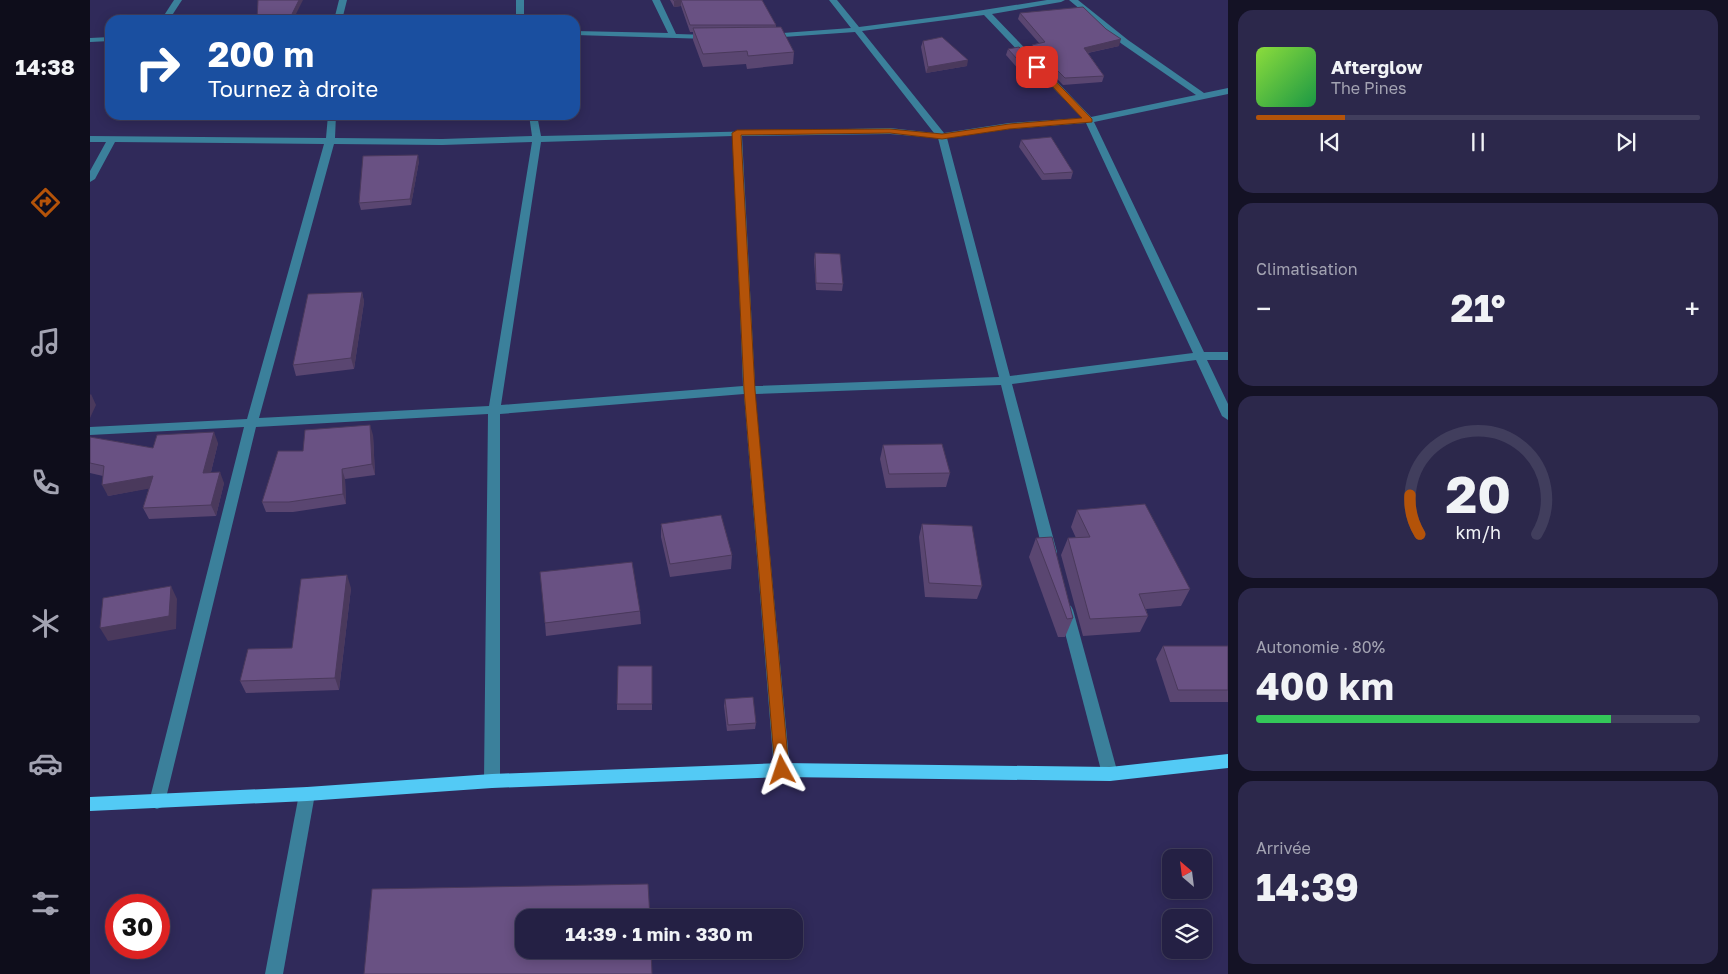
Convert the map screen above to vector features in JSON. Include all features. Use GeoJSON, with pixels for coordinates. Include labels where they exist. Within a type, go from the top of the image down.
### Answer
{"type":"FeatureCollection","features":[{"type":"Feature","properties":{"kind":"main road"},"geometry":{"type":"LineString","coordinates":[[90,804],[307,794],[492,781],[782,770],[1110,774],[1228,761]]}},
{"type":"Feature","properties":{"kind":"street"},"geometry":{"type":"LineString","coordinates":[[168,15],[178,0]]}},
{"type":"Feature","properties":{"kind":"street"},"geometry":{"type":"LineString","coordinates":[[339,15],[343,0]]}},
{"type":"Feature","properties":{"kind":"street"},"geometry":{"type":"LineString","coordinates":[[520,0],[520,15]]}},
{"type":"Feature","properties":{"kind":"street"},"geometry":{"type":"LineString","coordinates":[[656,0],[674,37]]}},
{"type":"Feature","properties":{"kind":"street"},"geometry":{"type":"LineString","coordinates":[[833,0],[942,136],[1054,563]]}},
{"type":"Feature","properties":{"kind":"street"},"geometry":{"type":"LineString","coordinates":[[756,36],[857,30],[986,13],[1061,0]]}},
{"type":"Feature","properties":{"kind":"street"},"geometry":{"type":"LineString","coordinates":[[1073,0],[1125,42],[1204,96]]}},
{"type":"Feature","properties":{"kind":"street"},"geometry":{"type":"LineString","coordinates":[[986,13],[1089,120],[1228,416]]}},
{"type":"Feature","properties":{"kind":"street"},"geometry":{"type":"LineString","coordinates":[[580,33],[720,37]]}},
{"type":"Feature","properties":{"kind":"street"},"geometry":{"type":"LineString","coordinates":[[90,40],[105,39]]}},
{"type":"Feature","properties":{"kind":"street"},"geometry":{"type":"LineString","coordinates":[[90,140],[442,142],[737,133],[890,131],[942,136],[1009,126],[1089,120],[1228,91]]}},
{"type":"Feature","properties":{"kind":"street"},"geometry":{"type":"LineString","coordinates":[[157,802],[251,424],[330,140],[332,120]]}},
{"type":"Feature","properties":{"kind":"street"},"geometry":{"type":"LineString","coordinates":[[492,781],[494,410],[537,138],[534,120]]}},
{"type":"Feature","properties":{"kind":"street"},"geometry":{"type":"LineString","coordinates":[[737,133],[749,390],[782,770]]}},
{"type":"Feature","properties":{"kind":"street"},"geometry":{"type":"LineString","coordinates":[[90,179],[112,140]]}},
{"type":"Feature","properties":{"kind":"street"},"geometry":{"type":"LineString","coordinates":[[90,431],[494,410],[749,390],[1005,381],[1200,356],[1228,356]]}},
{"type":"Feature","properties":{"kind":"street"},"geometry":{"type":"LineString","coordinates":[[1064,602],[1110,774]]}},
{"type":"Feature","properties":{"kind":"street"},"geometry":{"type":"LineString","coordinates":[[274,974],[307,794]]}},
{"type":"Feature","properties":{"kind":"building"},"geometry":{"type":"Polygon","coordinates":[[[258,0],[299,0],[292,15],[257,15],[258,0]]]}},
{"type":"Feature","properties":{"kind":"building"},"geometry":{"type":"Polygon","coordinates":[[[681,0],[762,0],[776,25],[690,25],[681,0]]]}},
{"type":"Feature","properties":{"kind":"building"},"geometry":{"type":"Polygon","coordinates":[[[1083,7],[1106,29],[1121,39],[1084,48],[1104,76],[1065,78],[1032,45],[1045,42],[1020,13],[1083,7]]]}},
{"type":"Feature","properties":{"kind":"building"},"geometry":{"type":"Polygon","coordinates":[[[781,27],[794,52],[748,56],[747,51],[703,54],[693,28],[781,27]]]}},
{"type":"Feature","properties":{"kind":"building"},"geometry":{"type":"Polygon","coordinates":[[[942,37],[968,60],[928,67],[923,41],[942,37]]]}},
{"type":"Feature","properties":{"kind":"building"},"geometry":{"type":"Polygon","coordinates":[[[1019,47],[1051,79],[1036,80],[1008,49],[1019,47]]]}},
{"type":"Feature","properties":{"kind":"building"},"geometry":{"type":"Polygon","coordinates":[[[1051,137],[1073,172],[1044,174],[1021,140],[1051,137]]]}},
{"type":"Feature","properties":{"kind":"building"},"geometry":{"type":"Polygon","coordinates":[[[418,155],[410,199],[359,203],[363,156],[418,155]]]}},
{"type":"Feature","properties":{"kind":"building"},"geometry":{"type":"Polygon","coordinates":[[[815,253],[840,254],[843,284],[816,283],[815,253]]]}},
{"type":"Feature","properties":{"kind":"building"},"geometry":{"type":"Polygon","coordinates":[[[362,292],[351,358],[293,365],[308,294],[362,292]]]}},
{"type":"Feature","properties":{"kind":"building"},"geometry":{"type":"Polygon","coordinates":[[[370,425],[372,464],[342,469],[343,494],[289,502],[262,502],[278,451],[303,451],[305,430],[370,425]]]}},
{"type":"Feature","properties":{"kind":"building"},"geometry":{"type":"Polygon","coordinates":[[[214,432],[203,473],[220,472],[211,505],[143,508],[153,476],[102,485],[104,466],[90,463],[90,437],[153,448],[157,435],[214,432]]]}},
{"type":"Feature","properties":{"kind":"building"},"geometry":{"type":"Polygon","coordinates":[[[942,444],[950,473],[889,474],[883,445],[942,444]]]}},
{"type":"Feature","properties":{"kind":"building"},"geometry":{"type":"Polygon","coordinates":[[[1145,504],[1190,589],[1139,594],[1148,616],[1090,619],[1068,538],[1090,537],[1077,510],[1145,504]]]}},
{"type":"Feature","properties":{"kind":"building"},"geometry":{"type":"Polygon","coordinates":[[[721,515],[732,555],[670,564],[661,524],[721,515]]]}},
{"type":"Feature","properties":{"kind":"building"},"geometry":{"type":"Polygon","coordinates":[[[922,524],[972,526],[982,586],[929,583],[922,524]]]}},
{"type":"Feature","properties":{"kind":"building"},"geometry":{"type":"Polygon","coordinates":[[[1052,537],[1073,618],[1067,619],[1036,538],[1052,537]]]}},
{"type":"Feature","properties":{"kind":"building"},"geometry":{"type":"Polygon","coordinates":[[[632,562],[640,611],[545,623],[540,572],[632,562]]]}},
{"type":"Feature","properties":{"kind":"building"},"geometry":{"type":"Polygon","coordinates":[[[347,575],[335,678],[240,681],[248,649],[292,648],[301,579],[347,575]]]}},
{"type":"Feature","properties":{"kind":"building"},"geometry":{"type":"Polygon","coordinates":[[[171,586],[169,616],[100,628],[103,598],[171,586]]]}},
{"type":"Feature","properties":{"kind":"building"},"geometry":{"type":"Polygon","coordinates":[[[1163,646],[1228,646],[1228,690],[1178,690],[1163,646]]]}},
{"type":"Feature","properties":{"kind":"building"},"geometry":{"type":"Polygon","coordinates":[[[618,666],[652,666],[652,704],[617,704],[618,666]]]}},
{"type":"Feature","properties":{"kind":"building"},"geometry":{"type":"Polygon","coordinates":[[[753,697],[756,723],[728,725],[725,699],[753,697]]]}},
{"type":"Feature","properties":{"kind":"building"},"geometry":{"type":"Polygon","coordinates":[[[648,884],[649,909],[515,909],[515,959],[651,959],[652,974],[364,974],[372,889],[648,884]]]}},
{"type":"Feature","properties":{"kind":"route"},"geometry":{"type":"LineString","coordinates":[[782,770],[749,390],[737,133],[890,131],[942,136],[1009,126],[1089,120],[1037,67]]}}]}
